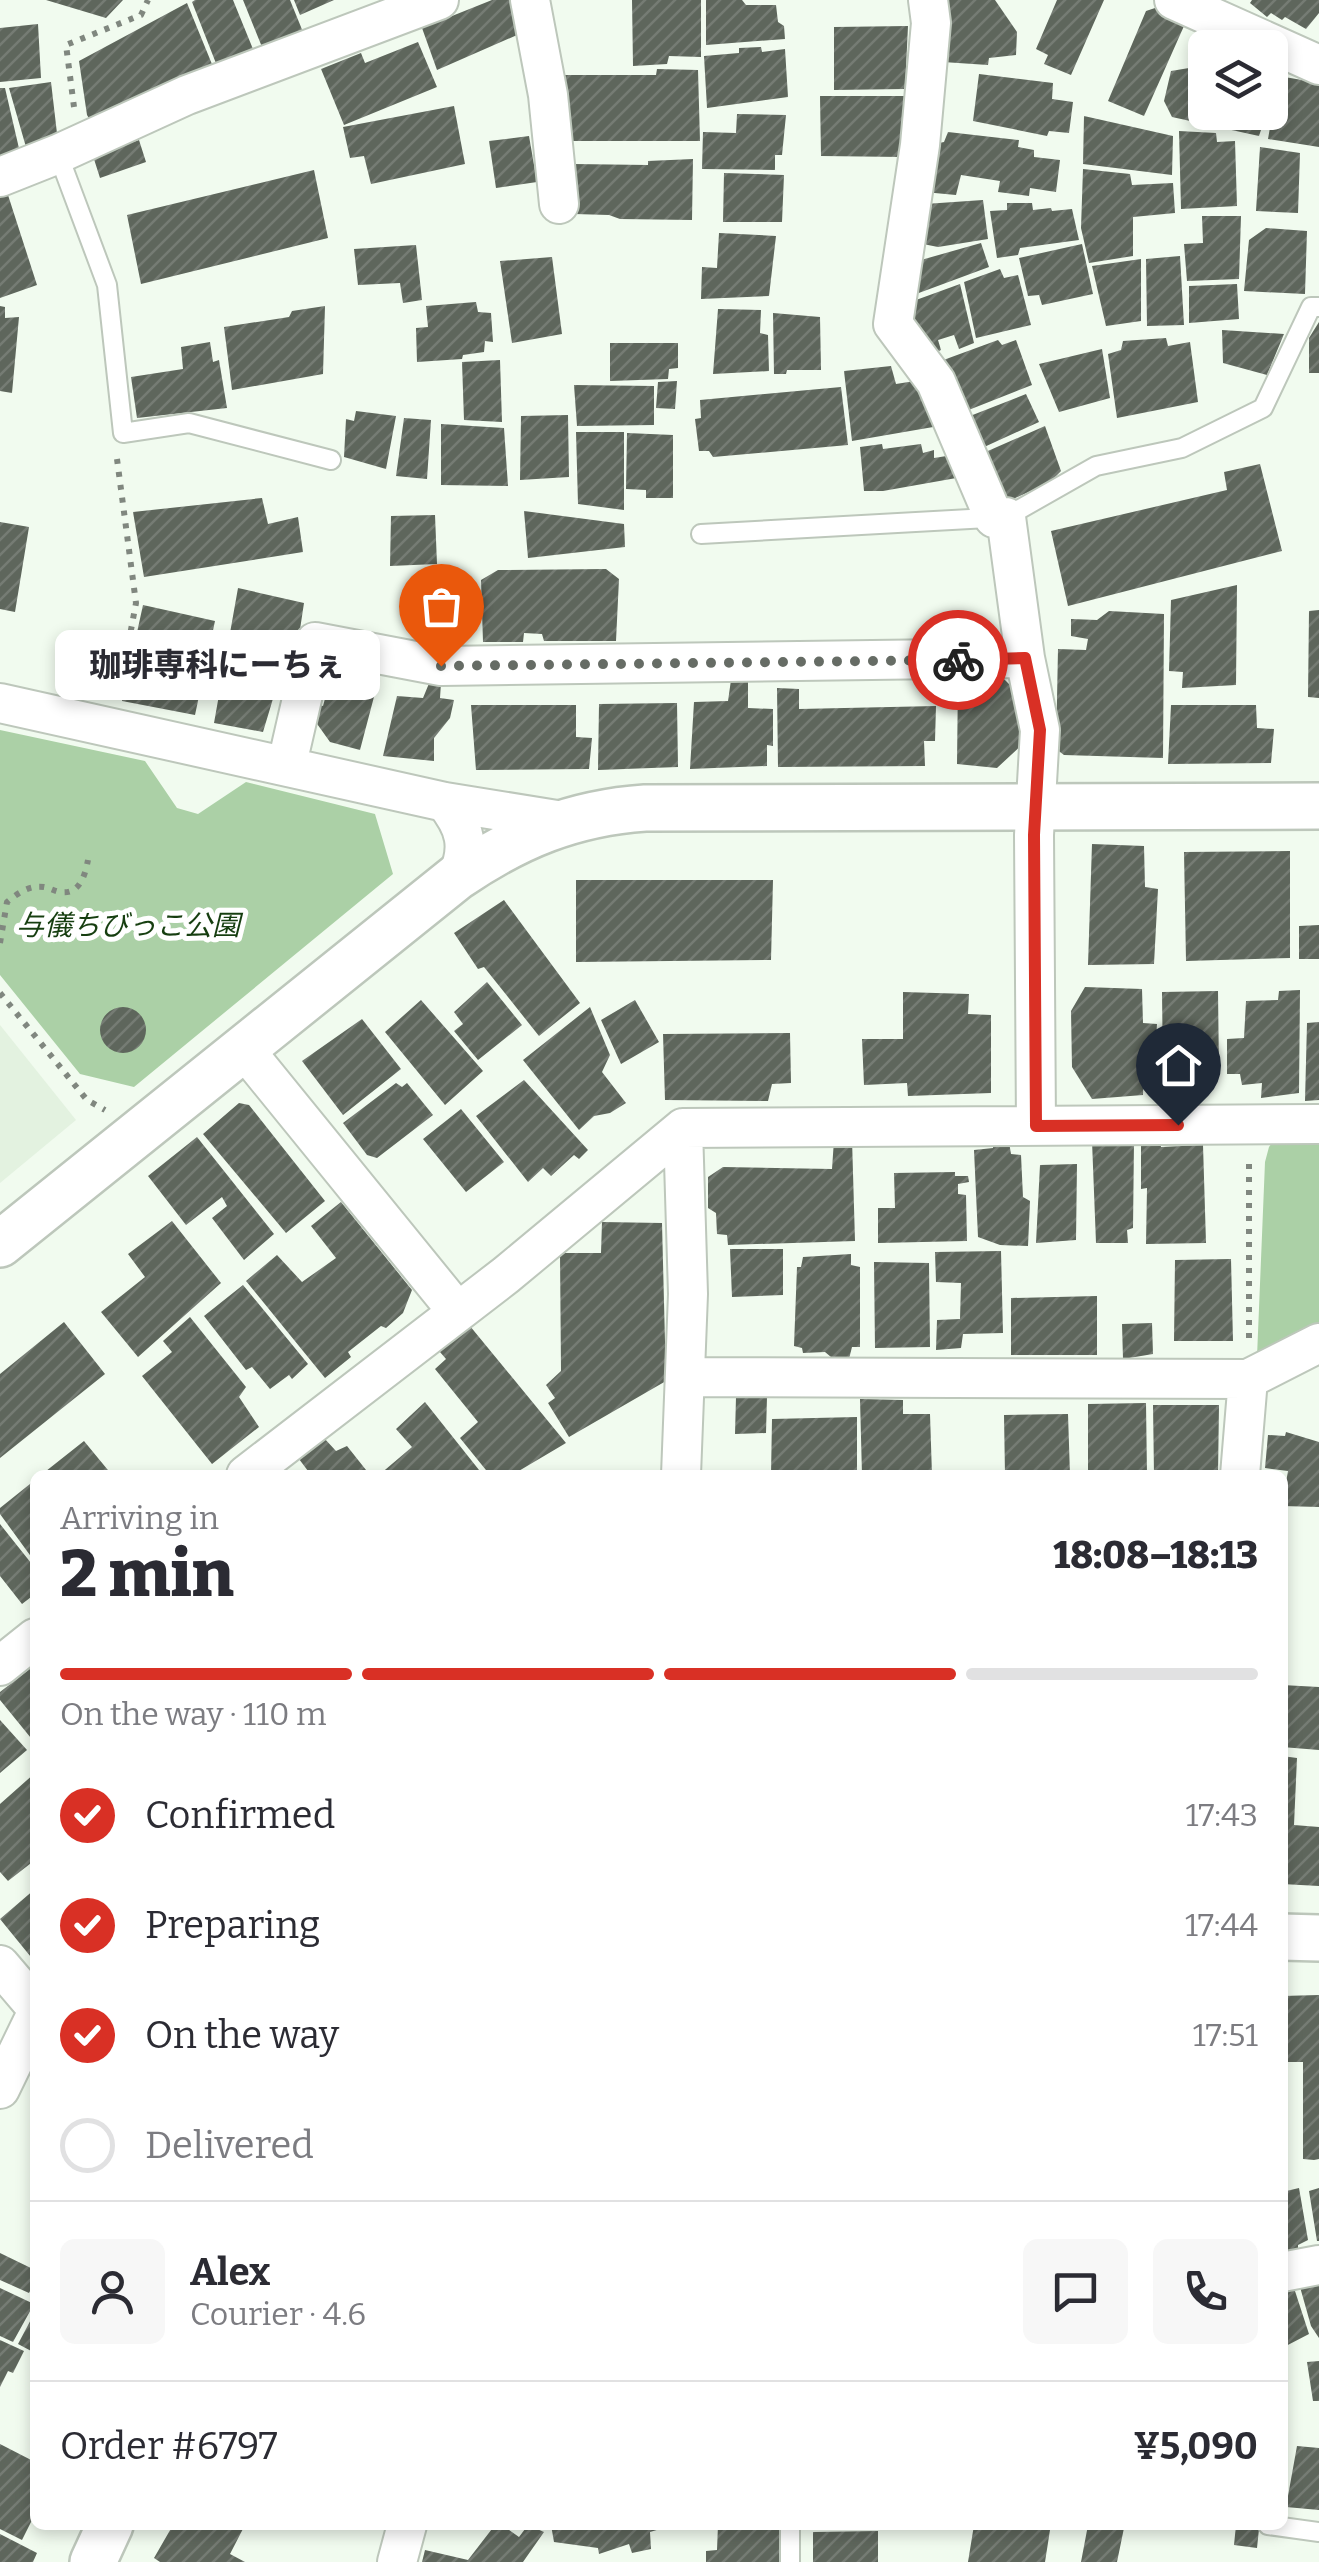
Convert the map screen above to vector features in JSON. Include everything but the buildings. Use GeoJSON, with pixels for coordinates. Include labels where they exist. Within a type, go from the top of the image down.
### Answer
{"type":"FeatureCollection","features":[{"type":"Feature","properties":{"kind":"street"},"geometry":{"type":"LineString","coordinates":[[0,176],[187,95],[438,0]]}},
{"type":"Feature","properties":{"kind":"street"},"geometry":{"type":"LineString","coordinates":[[530,0],[548,96],[559,204]]}},
{"type":"Feature","properties":{"kind":"street"},"geometry":{"type":"LineString","coordinates":[[928,0],[931,23],[920,145],[893,324],[936,382],[1000,518],[1040,730],[1034,835],[1036,1126]]}},
{"type":"Feature","properties":{"kind":"street"},"geometry":{"type":"LineString","coordinates":[[1174,0],[1319,65]]}},
{"type":"Feature","properties":{"kind":"street"},"geometry":{"type":"LineString","coordinates":[[287,764],[315,642],[441,666],[1025,658]]}},
{"type":"Feature","properties":{"kind":"street"},"geometry":{"type":"LineString","coordinates":[[0,703],[445,802],[563,821]]}},
{"type":"Feature","properties":{"kind":"street"},"geometry":{"type":"LineString","coordinates":[[445,802],[460,820],[466,844],[465,860],[457,877]]}},
{"type":"Feature","properties":{"kind":"street"},"geometry":{"type":"LineString","coordinates":[[0,1244],[457,877],[484,859],[563,821],[602,811],[645,808],[1319,806]]}},
{"type":"Feature","properties":{"kind":"street"},"geometry":{"type":"LineString","coordinates":[[244,1049],[457,1311]]}},
{"type":"Feature","properties":{"kind":"street"},"geometry":{"type":"LineString","coordinates":[[252,1470],[506,1274],[683,1128],[1319,1124]]}},
{"type":"Feature","properties":{"kind":"street"},"geometry":{"type":"LineString","coordinates":[[682,1470],[688,1294],[683,1128]]}},
{"type":"Feature","properties":{"kind":"street"},"geometry":{"type":"LineString","coordinates":[[685,1377],[1248,1379],[1319,1343]]}},
{"type":"Feature","properties":{"kind":"street"},"geometry":{"type":"LineString","coordinates":[[1240,1470],[1248,1379]]}},
{"type":"Feature","properties":{"kind":"street"},"geometry":{"type":"LineString","coordinates":[[0,1666],[30,1642]]}},
{"type":"Feature","properties":{"kind":"street"},"geometry":{"type":"LineString","coordinates":[[1288,1938],[1319,1938]]}},
{"type":"Feature","properties":{"kind":"street"},"geometry":{"type":"LineString","coordinates":[[0,1965],[30,2000]]}},
{"type":"Feature","properties":{"kind":"street"},"geometry":{"type":"LineString","coordinates":[[0,2088],[30,2027]]}},
{"type":"Feature","properties":{"kind":"street"},"geometry":{"type":"LineString","coordinates":[[1288,2271],[1319,2264]]}},
{"type":"Feature","properties":{"kind":"street"},"geometry":{"type":"LineString","coordinates":[[92,2562],[108,2530]]}},
{"type":"Feature","properties":{"kind":"street"},"geometry":{"type":"LineString","coordinates":[[397,2562],[407,2530]]}},
{"type":"Feature","properties":{"kind":"lane"},"geometry":{"type":"LineString","coordinates":[[69,149],[107,285],[122,434],[189,424],[331,460]]}},
{"type":"Feature","properties":{"kind":"lane"},"geometry":{"type":"LineString","coordinates":[[701,534],[1000,518],[1096,466],[1182,448],[1263,408],[1311,307],[1319,307]]}},
{"type":"Feature","properties":{"kind":"lane"},"geometry":{"type":"LineString","coordinates":[[1288,2528],[1319,2532]]}},
{"type":"Feature","properties":{"kind":"lane"},"geometry":{"type":"LineString","coordinates":[[790,2530],[790,2562]]}},
{"type":"Feature","properties":{"kind":"path"},"geometry":{"type":"LineString","coordinates":[[69,149],[66,45],[141,16],[148,0]]}},
{"type":"Feature","properties":{"kind":"path"},"geometry":{"type":"LineString","coordinates":[[116,705],[136,603],[117,462],[122,434]]}},
{"type":"Feature","properties":{"kind":"path"},"geometry":{"type":"LineString","coordinates":[[0,943],[7,902],[31,888],[43,886],[63,893],[74,890],[84,880],[88,860]]}},
{"type":"Feature","properties":{"kind":"path"},"geometry":{"type":"LineString","coordinates":[[0,993],[87,1100],[114,1114],[130,1138]]}},
{"type":"Feature","properties":{"kind":"path"},"geometry":{"type":"LineString","coordinates":[[1248,1379],[1250,1124]]}},
{"type":"Feature","properties":{"kind":"shaded area"},"geometry":{"type":"Polygon","coordinates":[[[0,1025],[76,1120],[0,1183],[0,1025]]]}},
{"type":"Feature","properties":{"kind":"green space","name":"与儀ちびっこ公園"},"geometry":{"type":"Polygon","coordinates":[[[0,730],[145,761],[177,808],[198,814],[246,782],[375,814],[393,874],[134,1087],[80,1074],[0,975],[0,730]]]}},
{"type":"Feature","properties":{"kind":"green space"},"geometry":{"type":"Polygon","coordinates":[[[1276,1137],[1319,1137],[1319,1336],[1257,1357],[1265,1162],[1276,1137]]]}},
{"type":"Feature","properties":{"kind":"way so far"},"geometry":{"type":"LineString","coordinates":[[441,666],[958,660]]}},
{"type":"Feature","properties":{"kind":"place","name":"珈琲専科にーちぇ"},"geometry":{"type":"Point","coordinates":[441,666]}},
{"type":"Feature","properties":{"kind":"route"},"geometry":{"type":"LineString","coordinates":[[958,660],[1025,658],[1040,730],[1034,835],[1036,1126],[1178,1125]]}}]}
